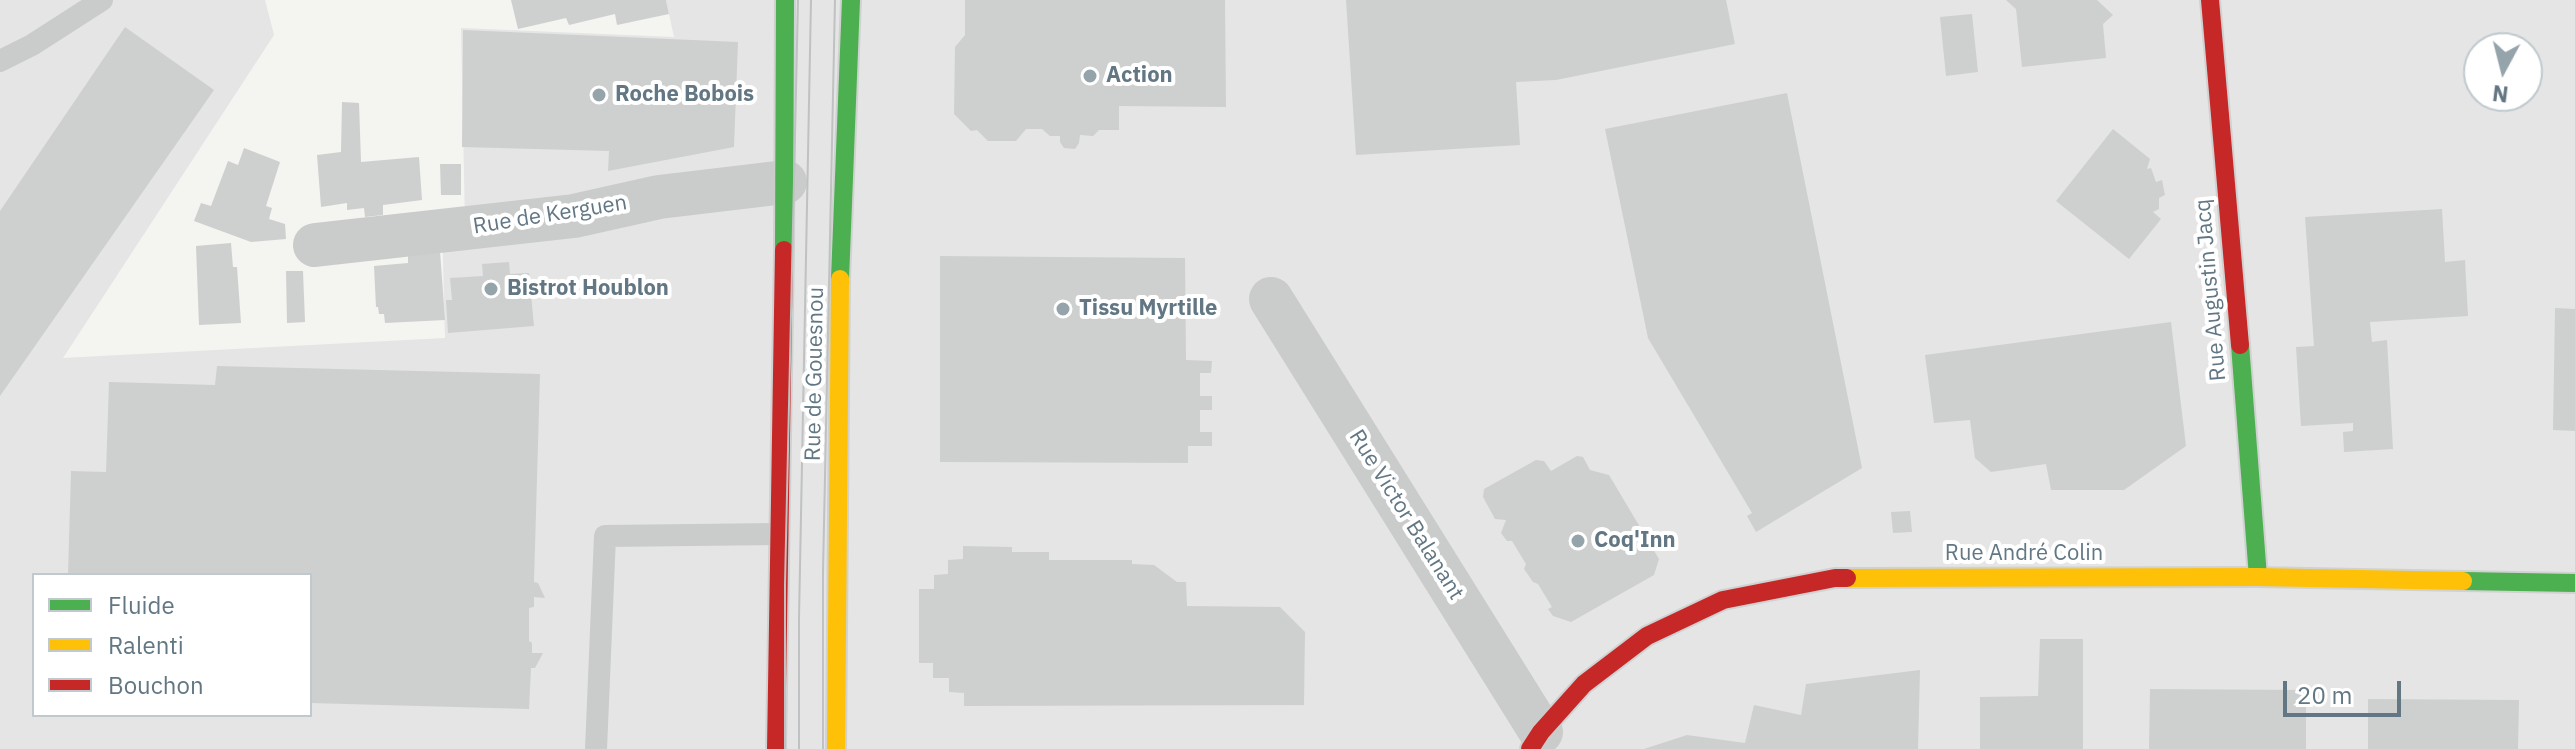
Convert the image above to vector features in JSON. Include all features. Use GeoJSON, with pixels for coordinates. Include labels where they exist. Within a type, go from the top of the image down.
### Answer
{"type":"FeatureCollection","features":[{"type":"Feature","properties":{"kind":"street","name":"Rue de Gouesnou"},"geometry":{"type":"LineString","coordinates":[[776,749],[785,0]]}},
{"type":"Feature","properties":{"kind":"street","name":"Rue de Gouesnou"},"geometry":{"type":"LineString","coordinates":[[836,749],[841,226],[851,0]]}},
{"type":"Feature","properties":{"kind":"street","name":"Rue Augustin Jacq"},"geometry":{"type":"LineString","coordinates":[[2210,0],[2258,577]]}},
{"type":"Feature","properties":{"kind":"street","name":"Rue de Kerguen"},"geometry":{"type":"LineString","coordinates":[[315,245],[574,216],[659,197],[785,182]]}},
{"type":"Feature","properties":{"kind":"street","name":"Rue Victor Balanant"},"geometry":{"type":"LineString","coordinates":[[1271,299],[1536,740]]}},
{"type":"Feature","properties":{"kind":"street","name":"Rue André Colin"},"geometry":{"type":"LineString","coordinates":[[1536,740],[1584,684],[1647,636],[1723,600],[1835,578],[2258,577],[2575,583]]}},
{"type":"Feature","properties":{"kind":"lane"},"geometry":{"type":"LineString","coordinates":[[0,61],[32,45],[102,0]]}},
{"type":"Feature","properties":{"kind":"lane"},"geometry":{"type":"LineString","coordinates":[[596,749],[605,536],[778,534]]}},
{"type":"Feature","properties":{"kind":"shaded area"},"geometry":{"type":"Polygon","coordinates":[[[0,0],[265,0],[274,35],[63,358],[445,338],[442,224],[465,222],[461,28],[674,37],[666,0],[2575,0],[2575,749],[0,749],[0,0]]]}},
{"type":"Feature","properties":{"kind":"building"},"geometry":{"type":"Polygon","coordinates":[[[511,0],[666,0],[669,14],[617,25],[615,14],[569,25],[566,18],[518,29],[511,0]]]}},
{"type":"Feature","properties":{"kind":"building","name":"Action"},"geometry":{"type":"Polygon","coordinates":[[[965,0],[1225,0],[1226,107],[1119,106],[1119,130],[1099,130],[1093,136],[1080,135],[1075,149],[1064,148],[1060,136],[1050,136],[1042,129],[1026,129],[1016,141],[988,141],[977,130],[971,131],[954,114],[955,47],[965,35],[965,0]]]}},
{"type":"Feature","properties":{"kind":"building"},"geometry":{"type":"Polygon","coordinates":[[[1346,0],[1726,0],[1735,44],[1556,80],[1516,82],[1520,145],[1356,155],[1346,0]]]}},
{"type":"Feature","properties":{"kind":"building"},"geometry":{"type":"Polygon","coordinates":[[[2006,0],[2097,0],[2113,15],[2103,24],[2106,58],[2022,67],[2016,9],[2006,0]]]}},
{"type":"Feature","properties":{"kind":"building"},"geometry":{"type":"Polygon","coordinates":[[[1972,14],[1978,72],[1946,76],[1940,17],[1972,14]]]}},
{"type":"Feature","properties":{"kind":"building"},"geometry":{"type":"Polygon","coordinates":[[[125,27],[214,90],[0,396],[0,211],[125,27]]]}},
{"type":"Feature","properties":{"kind":"building","name":"Roche Bobois"},"geometry":{"type":"Polygon","coordinates":[[[463,30],[738,42],[734,147],[608,171],[609,151],[462,147],[463,30]]]}},
{"type":"Feature","properties":{"kind":"building"},"geometry":{"type":"Polygon","coordinates":[[[1787,93],[1862,468],[1756,532],[1747,516],[1752,513],[1648,338],[1605,129],[1787,93]]]}},
{"type":"Feature","properties":{"kind":"building"},"geometry":{"type":"Polygon","coordinates":[[[342,102],[359,103],[361,162],[419,157],[422,200],[383,205],[383,215],[365,217],[364,208],[347,210],[347,203],[321,207],[317,155],[341,152],[342,102]]]}},
{"type":"Feature","properties":{"kind":"building"},"geometry":{"type":"Polygon","coordinates":[[[2113,129],[2150,159],[2147,169],[2151,168],[2156,182],[2162,180],[2165,195],[2159,198],[2159,209],[2153,212],[2161,219],[2129,259],[2056,201],[2113,129]]]}},
{"type":"Feature","properties":{"kind":"building"},"geometry":{"type":"Polygon","coordinates":[[[244,148],[280,162],[266,206],[272,208],[269,219],[285,224],[286,239],[251,242],[194,221],[201,203],[211,206],[228,161],[238,165],[244,148]]]}},
{"type":"Feature","properties":{"kind":"building"},"geometry":{"type":"Polygon","coordinates":[[[440,164],[461,164],[461,195],[441,195],[440,164]]]}},
{"type":"Feature","properties":{"kind":"building"},"geometry":{"type":"Polygon","coordinates":[[[2442,209],[2445,262],[2465,260],[2468,316],[2370,322],[2372,342],[2387,340],[2393,449],[2344,452],[2343,432],[2353,431],[2353,423],[2301,426],[2296,347],[2314,346],[2305,217],[2442,209]]]}},
{"type":"Feature","properties":{"kind":"building"},"geometry":{"type":"Polygon","coordinates":[[[231,243],[233,267],[237,267],[241,323],[199,325],[196,246],[231,243]]]}},
{"type":"Feature","properties":{"kind":"building"},"geometry":{"type":"Polygon","coordinates":[[[440,251],[445,320],[385,323],[384,314],[379,314],[376,307],[374,266],[408,263],[408,255],[440,251]]]}},
{"type":"Feature","properties":{"kind":"building","name":"Tissu Myrtille"},"geometry":{"type":"Polygon","coordinates":[[[940,256],[1185,258],[1186,360],[1212,361],[1211,373],[1200,373],[1200,396],[1212,396],[1212,410],[1200,410],[1200,432],[1212,432],[1212,446],[1188,446],[1188,463],[940,462],[940,256]]]}},
{"type":"Feature","properties":{"kind":"building","name":"Bistrot Houblon"},"geometry":{"type":"Polygon","coordinates":[[[509,262],[510,274],[529,273],[534,326],[448,333],[446,300],[452,300],[450,278],[483,276],[482,264],[509,262]]]}},
{"type":"Feature","properties":{"kind":"building"},"geometry":{"type":"Polygon","coordinates":[[[286,271],[303,271],[305,322],[287,323],[286,271]]]}},
{"type":"Feature","properties":{"kind":"building"},"geometry":{"type":"Polygon","coordinates":[[[2555,308],[2575,309],[2575,431],[2553,430],[2555,308]]]}},
{"type":"Feature","properties":{"kind":"building"},"geometry":{"type":"Polygon","coordinates":[[[2171,322],[2186,446],[2124,490],[2051,490],[2046,464],[1991,472],[1975,458],[1970,420],[1934,423],[1925,355],[2171,322]]]}},
{"type":"Feature","properties":{"kind":"building"},"geometry":{"type":"Polygon","coordinates":[[[217,366],[540,374],[534,582],[538,583],[545,598],[534,597],[534,607],[529,608],[532,653],[543,653],[535,668],[531,668],[529,709],[312,703],[312,573],[68,573],[71,471],[106,472],[109,382],[215,385],[217,366]]]}},
{"type":"Feature","properties":{"kind":"building"},"geometry":{"type":"Polygon","coordinates":[[[1577,456],[1583,457],[1590,470],[1609,475],[1659,559],[1654,575],[1571,622],[1553,616],[1548,609],[1552,607],[1524,569],[1526,564],[1512,541],[1507,541],[1501,533],[1506,520],[1495,519],[1483,497],[1484,489],[1536,460],[1544,461],[1551,471],[1577,456]]]}},
{"type":"Feature","properties":{"kind":"building"},"geometry":{"type":"Polygon","coordinates":[[[1910,511],[1912,532],[1893,533],[1891,512],[1910,511]]]}},
{"type":"Feature","properties":{"kind":"building"},"geometry":{"type":"Polygon","coordinates":[[[963,546],[1012,547],[1012,552],[1049,552],[1049,560],[1132,560],[1132,564],[1154,565],[1177,582],[1186,582],[1187,606],[1280,607],[1305,632],[1304,705],[964,706],[964,693],[949,692],[949,678],[933,678],[933,663],[919,663],[919,589],[934,589],[934,575],[948,574],[948,560],[963,559],[963,546]]]}},
{"type":"Feature","properties":{"kind":"building"},"geometry":{"type":"Polygon","coordinates":[[[2040,639],[2083,639],[2083,749],[1980,749],[1980,697],[2038,696],[2040,639]]]}},
{"type":"Feature","properties":{"kind":"building"},"geometry":{"type":"Polygon","coordinates":[[[1920,670],[1918,749],[1644,749],[1687,735],[1745,743],[1754,705],[1801,715],[1806,684],[1920,670]]]}},
{"type":"Feature","properties":{"kind":"building"},"geometry":{"type":"Polygon","coordinates":[[[2150,689],[2306,690],[2306,749],[2149,749],[2150,689]]]}},
{"type":"Feature","properties":{"kind":"building"},"geometry":{"type":"Polygon","coordinates":[[[2368,699],[2519,700],[2518,749],[2368,749],[2368,699]]]}},
{"type":"Feature","properties":{"kind":"tram line"},"geometry":{"type":"LineString","coordinates":[[785,749],[785,584],[798,0]]}},
{"type":"Feature","properties":{"kind":"tram line"},"geometry":{"type":"LineString","coordinates":[[799,749],[811,0]]}},
{"type":"Feature","properties":{"kind":"tram line"},"geometry":{"type":"LineString","coordinates":[[823,749],[823,572],[835,0]]}},
{"type":"Feature","properties":{"kind":"traffic: fast"},"geometry":{"type":"LineString","coordinates":[[784,250],[785,0]]}},
{"type":"Feature","properties":{"kind":"traffic: fast"},"geometry":{"type":"LineString","coordinates":[[840,279],[851,0]]}},
{"type":"Feature","properties":{"kind":"traffic: fast"},"geometry":{"type":"LineString","coordinates":[[2240,345],[2258,577]]}},
{"type":"Feature","properties":{"kind":"traffic: fast"},"geometry":{"type":"LineString","coordinates":[[2463,581],[2575,583]]}},
{"type":"Feature","properties":{"kind":"traffic: slow"},"geometry":{"type":"LineString","coordinates":[[836,749],[840,279]]}},
{"type":"Feature","properties":{"kind":"traffic: slow"},"geometry":{"type":"LineString","coordinates":[[1847,578],[2258,577],[2463,581]]}},
{"type":"Feature","properties":{"kind":"traffic: jam"},"geometry":{"type":"LineString","coordinates":[[2210,0],[2240,345]]}},
{"type":"Feature","properties":{"kind":"traffic: jam"},"geometry":{"type":"LineString","coordinates":[[776,749],[784,250]]}},
{"type":"Feature","properties":{"kind":"traffic: jam"},"geometry":{"type":"LineString","coordinates":[[1530,749],[1541,732],[1584,684],[1647,636],[1723,600],[1847,578]]}},
{"type":"Feature","properties":{"kind":"place","name":"Action"},"geometry":{"type":"Point","coordinates":[1090,76]}},
{"type":"Feature","properties":{"kind":"place","name":"Roche Bobois"},"geometry":{"type":"Point","coordinates":[599,95]}},
{"type":"Feature","properties":{"kind":"place","name":"Bistrot Houblon"},"geometry":{"type":"Point","coordinates":[491,289]}},
{"type":"Feature","properties":{"kind":"place","name":"Tissu Myrtille"},"geometry":{"type":"Point","coordinates":[1063,309]}},
{"type":"Feature","properties":{"kind":"place","name":"Coq'Inn"},"geometry":{"type":"Point","coordinates":[1578,541]}}]}
